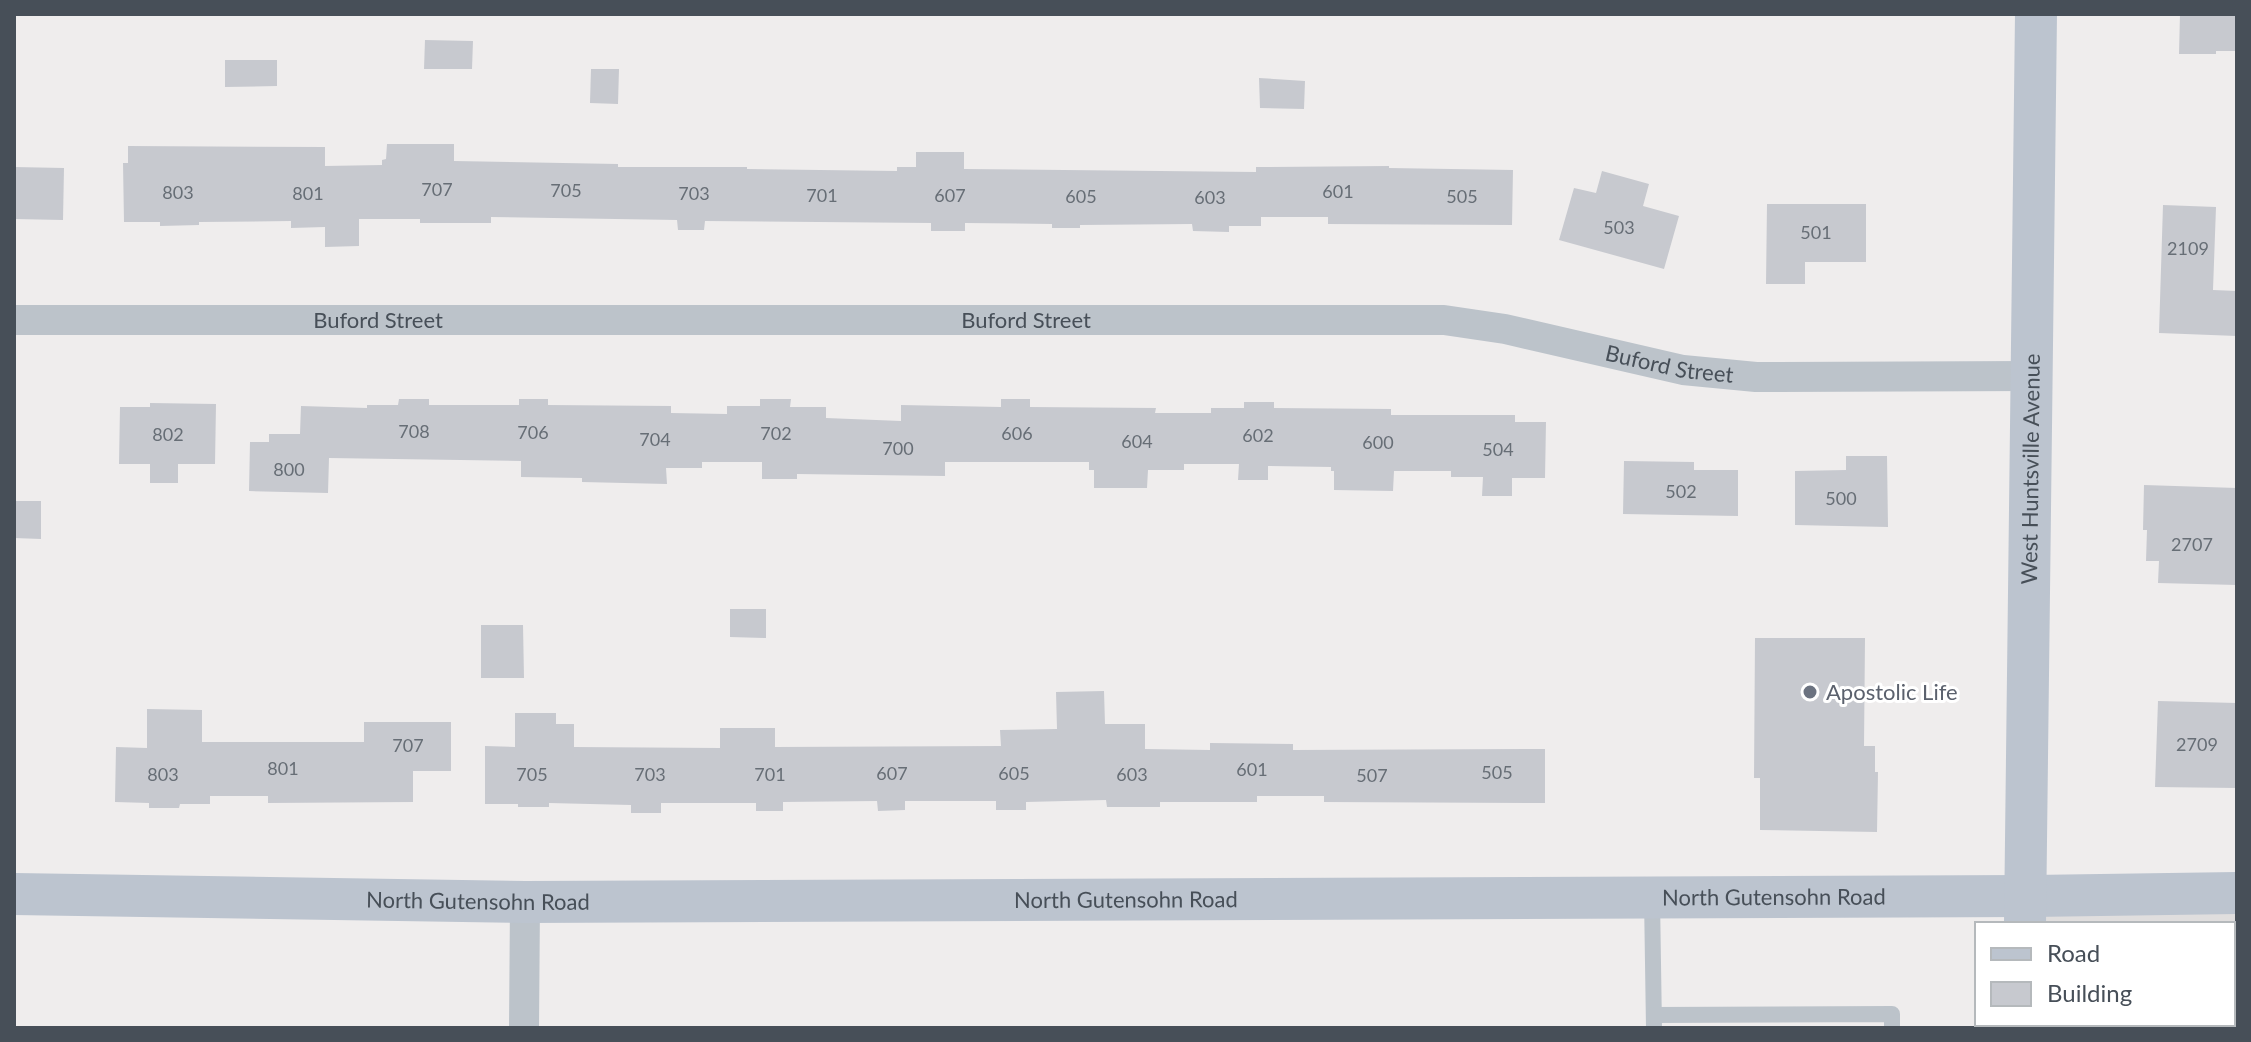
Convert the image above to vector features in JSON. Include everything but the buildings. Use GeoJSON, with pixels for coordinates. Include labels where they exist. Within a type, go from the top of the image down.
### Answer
{"type":"FeatureCollection","features":[{"type":"Feature","properties":{"kind":"street","name":"West Huntsville Avenue"},"geometry":{"type":"LineString","coordinates":[[2025,910],[2036,14]]}},
{"type":"Feature","properties":{"kind":"street","name":"Buford Street"},"geometry":{"type":"LineString","coordinates":[[14,320],[1444,320],[1505,329],[1683,370],[1727,375],[2031,376]]}},
{"type":"Feature","properties":{"kind":"street","name":"North Gutensohn Road"},"geometry":{"type":"LineString","coordinates":[[14,894],[525,902],[1652,898],[2025,910],[2237,893]]}},
{"type":"Feature","properties":{"kind":"street"},"geometry":{"type":"LineString","coordinates":[[524,1028],[525,902]]}},
{"type":"Feature","properties":{"kind":"lane"},"geometry":{"type":"LineString","coordinates":[[1652,898],[1654,1022],[1786,1021],[1892,1014],[1892,1028]]}},
{"type":"Feature","properties":{"kind":"shaded area"},"geometry":{"type":"Polygon","coordinates":[[[2237,893],[2237,1028],[2023,1028],[2235,1026],[2235,922],[2025,922],[2025,896],[2237,893]]]}},
{"type":"Feature","properties":{"kind":"place","name":"Apostolic Life"},"geometry":{"type":"Point","coordinates":[1810,692]}}]}
